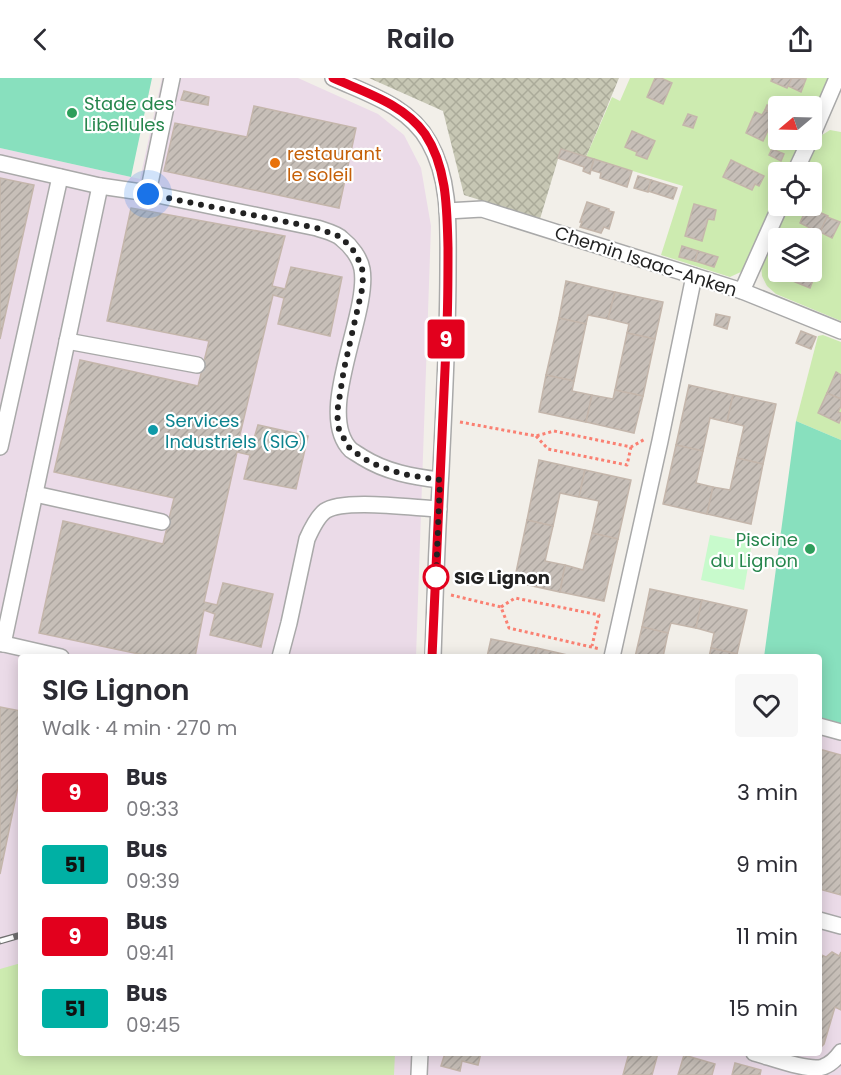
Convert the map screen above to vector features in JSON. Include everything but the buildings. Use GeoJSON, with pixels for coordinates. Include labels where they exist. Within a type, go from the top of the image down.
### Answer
{"type":"FeatureCollection","features":[{"type":"Feature","properties":{"kind":"street"},"geometry":{"type":"LineString","coordinates":[[148,194],[172,78]]}},
{"type":"Feature","properties":{"kind":"street"},"geometry":{"type":"LineString","coordinates":[[333,78],[384,101],[415,122],[436,155],[441,171],[447,211],[448,294],[432,654]]}},
{"type":"Feature","properties":{"kind":"street"},"geometry":{"type":"LineString","coordinates":[[822,113],[837,78]]}},
{"type":"Feature","properties":{"kind":"street"},"geometry":{"type":"LineString","coordinates":[[0,163],[100,186],[317,228],[341,237],[353,250],[362,266],[363,285],[344,369],[337,413],[339,430],[350,449],[371,463],[402,474],[440,480]]}},
{"type":"Feature","properties":{"kind":"street"},"geometry":{"type":"LineString","coordinates":[[0,447],[60,177]]}},
{"type":"Feature","properties":{"kind":"street"},"geometry":{"type":"LineString","coordinates":[[47,654],[2,644],[100,186]]}},
{"type":"Feature","properties":{"kind":"street","name":"Chemin Isaac-Anken"},"geometry":{"type":"LineString","coordinates":[[447,211],[482,209],[742,291],[841,331]]}},
{"type":"Feature","properties":{"kind":"street"},"geometry":{"type":"LineString","coordinates":[[742,291],[776,216]]}},
{"type":"Feature","properties":{"kind":"street"},"geometry":{"type":"LineString","coordinates":[[613,654],[694,276]]}},
{"type":"Feature","properties":{"kind":"street"},"geometry":{"type":"LineString","coordinates":[[67,341],[197,365]]}},
{"type":"Feature","properties":{"kind":"street"},"geometry":{"type":"LineString","coordinates":[[35,494],[162,522]]}},
{"type":"Feature","properties":{"kind":"street"},"geometry":{"type":"LineString","coordinates":[[281,654],[307,539],[312,527],[325,511],[341,505],[439,509]]}},
{"type":"Feature","properties":{"kind":"street"},"geometry":{"type":"LineString","coordinates":[[822,727],[841,732]]}},
{"type":"Feature","properties":{"kind":"street"},"geometry":{"type":"LineString","coordinates":[[822,921],[841,926]]}},
{"type":"Feature","properties":{"kind":"street"},"geometry":{"type":"LineString","coordinates":[[765,1056],[815,1069],[832,1062],[841,1052]]}},
{"type":"Feature","properties":{"kind":"street"},"geometry":{"type":"LineString","coordinates":[[419,1075],[420,1056]]}},
{"type":"Feature","properties":{"kind":"path"},"geometry":{"type":"LineString","coordinates":[[460,422],[536,436],[554,431],[632,447]]}},
{"type":"Feature","properties":{"kind":"path"},"geometry":{"type":"LineString","coordinates":[[536,436],[548,449],[627,465],[632,447],[646,438],[660,441]]}},
{"type":"Feature","properties":{"kind":"path"},"geometry":{"type":"LineString","coordinates":[[452,595],[501,607],[515,598],[599,615],[592,647]]}},
{"type":"Feature","properties":{"kind":"path"},"geometry":{"type":"LineString","coordinates":[[501,607],[509,628],[613,654]]}},
{"type":"Feature","properties":{"kind":"shaded area"},"geometry":{"type":"Polygon","coordinates":[[[162,78],[298,78],[378,114],[404,135],[421,168],[431,226],[416,654],[18,654],[18,1056],[822,1056],[822,718],[841,724],[841,1075],[0,1075],[0,148],[140,179],[162,78]]]}},
{"type":"Feature","properties":{"kind":"shaded area"},"geometry":{"type":"Polygon","coordinates":[[[369,78],[619,78],[586,157],[561,149],[540,219],[464,195],[443,111],[369,78]]]}},
{"type":"Feature","properties":{"kind":"green space","name":"Stade des Libellules"},"geometry":{"type":"Polygon","coordinates":[[[0,78],[152,78],[131,177],[0,148],[0,78]]]}},
{"type":"Feature","properties":{"kind":"green space"},"geometry":{"type":"Polygon","coordinates":[[[630,78],[829,78],[821,96],[768,96],[768,150],[796,150],[791,162],[768,162],[768,212],[743,271],[730,277],[661,255],[683,186],[586,157],[612,97],[620,101],[630,78]]]}},
{"type":"Feature","properties":{"kind":"green space"},"geometry":{"type":"Polygon","coordinates":[[[830,130],[841,132],[841,321],[776,294],[767,286],[762,276],[761,264],[768,249],[768,282],[822,282],[822,228],[778,228],[783,216],[822,216],[822,162],[808,162],[813,150],[822,150],[822,135],[830,130]]]}},
{"type":"Feature","properties":{"kind":"green space"},"geometry":{"type":"Polygon","coordinates":[[[823,335],[841,342],[841,440],[796,421],[818,336],[823,335]]]}},
{"type":"Feature","properties":{"kind":"green space","name":"Piscine du Lignon"},"geometry":{"type":"Polygon","coordinates":[[[796,421],[841,440],[841,724],[822,718],[822,654],[764,654],[796,421]]]}},
{"type":"Feature","properties":{"kind":"green space"},"geometry":{"type":"Polygon","coordinates":[[[710,535],[752,543],[744,590],[701,580],[710,535]]]}},
{"type":"Feature","properties":{"kind":"green space"},"geometry":{"type":"Polygon","coordinates":[[[18,964],[18,1056],[395,1056],[394,1075],[0,1075],[0,969],[18,964]]]}},
{"type":"Feature","properties":{"kind":"railway"},"geometry":{"type":"LineString","coordinates":[[0,941],[18,936]]}},
{"type":"Feature","properties":{"kind":"bus line","name":"9"},"geometry":{"type":"LineString","coordinates":[[333,78],[384,101],[415,122],[436,155],[444,188],[447,211],[448,294],[432,654]]}},
{"type":"Feature","properties":{"kind":"place","name":"Stade des Libellules"},"geometry":{"type":"Point","coordinates":[72,113]}},
{"type":"Feature","properties":{"kind":"place","name":"restaurant le soleil"},"geometry":{"type":"Point","coordinates":[275,163]}},
{"type":"Feature","properties":{"kind":"place","name":"Services Industriels (SIG)"},"geometry":{"type":"Point","coordinates":[153,430]}},
{"type":"Feature","properties":{"kind":"place","name":"Piscine du Lignon"},"geometry":{"type":"Point","coordinates":[810,549]}},
{"type":"Feature","properties":{"kind":"place","name":"SIG Lignon"},"geometry":{"type":"Point","coordinates":[436,577]}},
{"type":"Feature","properties":{"kind":"route"},"geometry":{"type":"LineString","coordinates":[[148,194],[317,228],[341,237],[353,250],[362,266],[363,285],[344,369],[337,413],[339,430],[350,449],[371,463],[402,474],[440,480],[436,577]]}}]}
